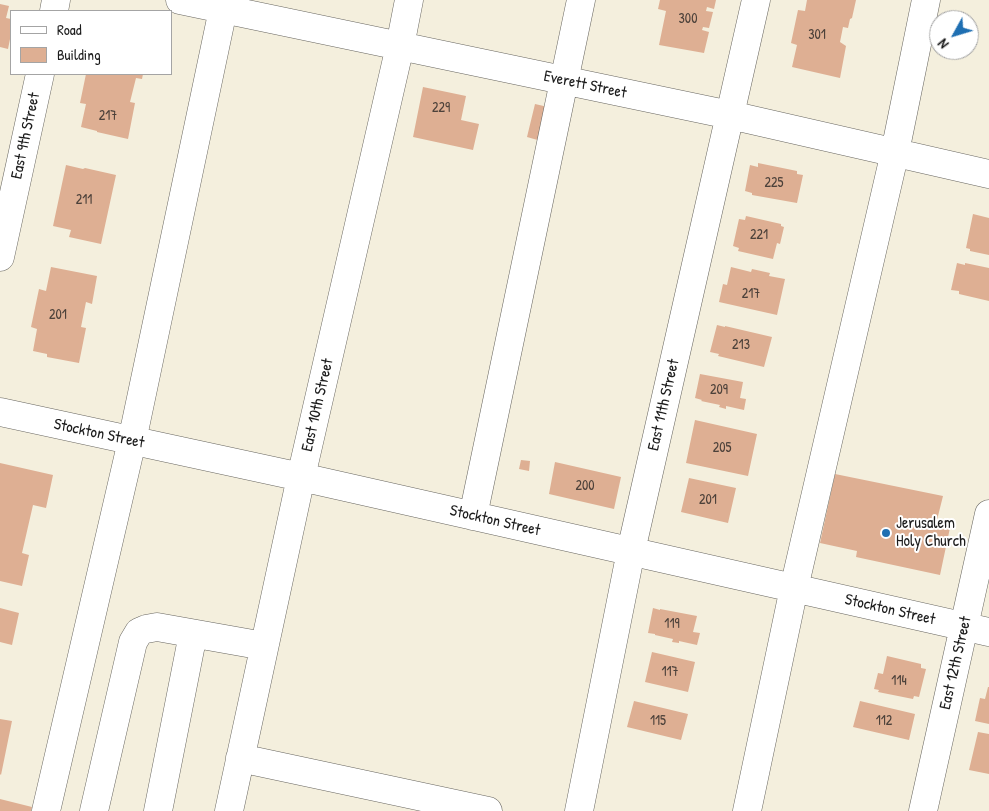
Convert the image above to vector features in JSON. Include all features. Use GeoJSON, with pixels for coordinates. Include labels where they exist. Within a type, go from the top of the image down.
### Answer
{"type":"FeatureCollection","features":[{"type":"Feature","properties":{"kind":"street","name":"Everett Street"},"geometry":{"type":"LineString","coordinates":[[180,0],[224,4],[400,46],[730,115],[989,174]]}},
{"type":"Feature","properties":{"kind":"street","name":"East 10th Street"},"geometry":{"type":"LineString","coordinates":[[229,811],[301,477],[409,0]]}},
{"type":"Feature","properties":{"kind":"street"},"geometry":{"type":"LineString","coordinates":[[473,516],[581,0]]}},
{"type":"Feature","properties":{"kind":"street","name":"East 11th Street"},"geometry":{"type":"LineString","coordinates":[[579,811],[631,551],[756,0]]}},
{"type":"Feature","properties":{"kind":"street"},"geometry":{"type":"LineString","coordinates":[[747,811],[794,588],[895,152],[926,0]]}},
{"type":"Feature","properties":{"kind":"street"},"geometry":{"type":"LineString","coordinates":[[46,811],[132,441],[224,4]]}},
{"type":"Feature","properties":{"kind":"street","name":"East 9th Street"},"geometry":{"type":"LineString","coordinates":[[0,257],[40,75]]}},
{"type":"Feature","properties":{"kind":"street","name":"Stockton Street"},"geometry":{"type":"LineString","coordinates":[[0,412],[301,477],[977,629]]}},
{"type":"Feature","properties":{"kind":"street","name":"East 12th Street"},"geometry":{"type":"LineString","coordinates":[[923,811],[977,629],[989,514]]}},
{"type":"Feature","properties":{"kind":"street"},"geometry":{"type":"LineString","coordinates":[[94,811],[133,642],[139,632],[157,627],[264,646]]}},
{"type":"Feature","properties":{"kind":"street"},"geometry":{"type":"LineString","coordinates":[[158,811],[193,634]]}},
{"type":"Feature","properties":{"kind":"street"},"geometry":{"type":"LineString","coordinates":[[240,758],[488,811]]}},
{"type":"Feature","properties":{"kind":"building"},"geometry":{"type":"Polygon","coordinates":[[[660,0],[716,0],[714,9],[707,7],[706,11],[713,12],[709,28],[703,27],[702,30],[709,32],[704,53],[659,45],[666,11],[658,9],[660,0]]]}},
{"type":"Feature","properties":{"kind":"building"},"geometry":{"type":"Polygon","coordinates":[[[807,0],[856,0],[848,28],[843,27],[840,42],[846,46],[840,78],[792,67],[797,45],[791,43],[798,10],[805,11],[807,0]]]}},
{"type":"Feature","properties":{"kind":"building"},"geometry":{"type":"Polygon","coordinates":[[[0,4],[9,6],[6,18],[10,19],[10,39],[8,49],[0,47],[0,4]]]}},
{"type":"Feature","properties":{"kind":"building"},"geometry":{"type":"Polygon","coordinates":[[[86,75],[143,75],[142,79],[136,78],[130,102],[135,103],[128,139],[81,127],[86,104],[80,103],[86,75]]]}},
{"type":"Feature","properties":{"kind":"building"},"geometry":{"type":"Polygon","coordinates":[[[423,87],[466,96],[461,120],[479,124],[473,150],[413,137],[423,87]]]}},
{"type":"Feature","properties":{"kind":"building"},"geometry":{"type":"Polygon","coordinates":[[[535,104],[548,107],[541,141],[527,137],[535,104]]]}},
{"type":"Feature","properties":{"kind":"building"},"geometry":{"type":"Polygon","coordinates":[[[758,163],[797,171],[797,174],[803,175],[797,203],[752,195],[752,193],[745,191],[750,165],[758,167],[758,163]]]}},
{"type":"Feature","properties":{"kind":"building"},"geometry":{"type":"Polygon","coordinates":[[[66,165],[116,175],[101,244],[69,237],[71,230],[53,226],[66,165]]]}},
{"type":"Feature","properties":{"kind":"building"},"geometry":{"type":"Polygon","coordinates":[[[973,214],[989,218],[989,255],[970,251],[970,249],[966,248],[973,214]]]}},
{"type":"Feature","properties":{"kind":"building"},"geometry":{"type":"Polygon","coordinates":[[[746,216],[781,224],[784,227],[780,244],[777,243],[773,259],[738,251],[739,248],[733,246],[739,219],[745,220],[746,216]]]}},
{"type":"Feature","properties":{"kind":"building"},"geometry":{"type":"Polygon","coordinates":[[[957,263],[989,268],[989,301],[959,294],[959,291],[951,290],[957,263]]]}},
{"type":"Feature","properties":{"kind":"building"},"geometry":{"type":"Polygon","coordinates":[[[51,267],[97,276],[92,304],[86,302],[81,327],[86,328],[79,363],[47,357],[47,354],[33,351],[37,329],[31,327],[39,289],[46,291],[51,267]]]}},
{"type":"Feature","properties":{"kind":"building"},"geometry":{"type":"Polygon","coordinates":[[[731,267],[751,272],[752,269],[770,273],[769,276],[785,279],[777,315],[719,302],[723,284],[727,285],[731,267]]]}},
{"type":"Feature","properties":{"kind":"building"},"geometry":{"type":"Polygon","coordinates":[[[717,325],[772,337],[764,367],[718,356],[719,354],[710,352],[717,325]]]}},
{"type":"Feature","properties":{"kind":"building"},"geometry":{"type":"Polygon","coordinates":[[[700,374],[743,382],[740,398],[746,399],[744,410],[726,406],[726,409],[719,407],[720,405],[695,398],[700,374]]]}},
{"type":"Feature","properties":{"kind":"building"},"geometry":{"type":"Polygon","coordinates":[[[695,420],[757,434],[748,476],[686,463],[695,420]]]}},
{"type":"Feature","properties":{"kind":"building"},"geometry":{"type":"Polygon","coordinates":[[[521,460],[530,461],[529,471],[519,469],[521,460]]]}},
{"type":"Feature","properties":{"kind":"building"},"geometry":{"type":"Polygon","coordinates":[[[555,462],[621,477],[614,509],[549,494],[555,462]]]}},
{"type":"Feature","properties":{"kind":"building"},"geometry":{"type":"Polygon","coordinates":[[[0,463],[53,475],[46,508],[33,505],[22,553],[29,555],[22,586],[0,581],[0,463]]]}},
{"type":"Feature","properties":{"kind":"building","name":"Jerusalem Holy Church"},"geometry":{"type":"Polygon","coordinates":[[[835,474],[943,496],[937,520],[951,523],[940,575],[856,557],[857,551],[820,543],[835,474]]]}},
{"type":"Feature","properties":{"kind":"building"},"geometry":{"type":"Polygon","coordinates":[[[689,478],[736,488],[728,523],[681,512],[689,478]]]}},
{"type":"Feature","properties":{"kind":"building"},"geometry":{"type":"Polygon","coordinates":[[[0,608],[19,613],[12,645],[0,642],[0,608]]]}},
{"type":"Feature","properties":{"kind":"building"},"geometry":{"type":"Polygon","coordinates":[[[653,608],[697,616],[693,632],[700,633],[697,645],[679,641],[679,643],[672,642],[673,639],[648,633],[653,608]]]}},
{"type":"Feature","properties":{"kind":"building"},"geometry":{"type":"Polygon","coordinates":[[[652,652],[695,662],[688,692],[645,682],[652,652]]]}},
{"type":"Feature","properties":{"kind":"building"},"geometry":{"type":"Polygon","coordinates":[[[887,656],[921,664],[921,668],[926,669],[919,697],[914,696],[913,699],[878,692],[879,690],[874,689],[878,673],[883,674],[887,656]]]}},
{"type":"Feature","properties":{"kind":"building"},"geometry":{"type":"Polygon","coordinates":[[[988,687],[989,724],[975,721],[980,698],[985,699],[988,687]]]}},
{"type":"Feature","properties":{"kind":"building"},"geometry":{"type":"Polygon","coordinates":[[[634,701],[688,714],[681,740],[627,727],[634,701]]]}},
{"type":"Feature","properties":{"kind":"building"},"geometry":{"type":"Polygon","coordinates":[[[860,701],[915,714],[909,740],[853,727],[860,701]]]}},
{"type":"Feature","properties":{"kind":"building"},"geometry":{"type":"Polygon","coordinates":[[[0,719],[12,721],[1,775],[0,774],[0,719]]]}},
{"type":"Feature","properties":{"kind":"building"},"geometry":{"type":"Polygon","coordinates":[[[978,732],[989,734],[989,774],[969,770],[978,732]]]}},
{"type":"Feature","properties":{"kind":"building"},"geometry":{"type":"Polygon","coordinates":[[[0,799],[32,807],[31,811],[0,811],[0,799]]]}},
{"type":"Feature","properties":{"kind":"place","name":"Jerusalem Holy Church"},"geometry":{"type":"Point","coordinates":[886,533]}}]}
